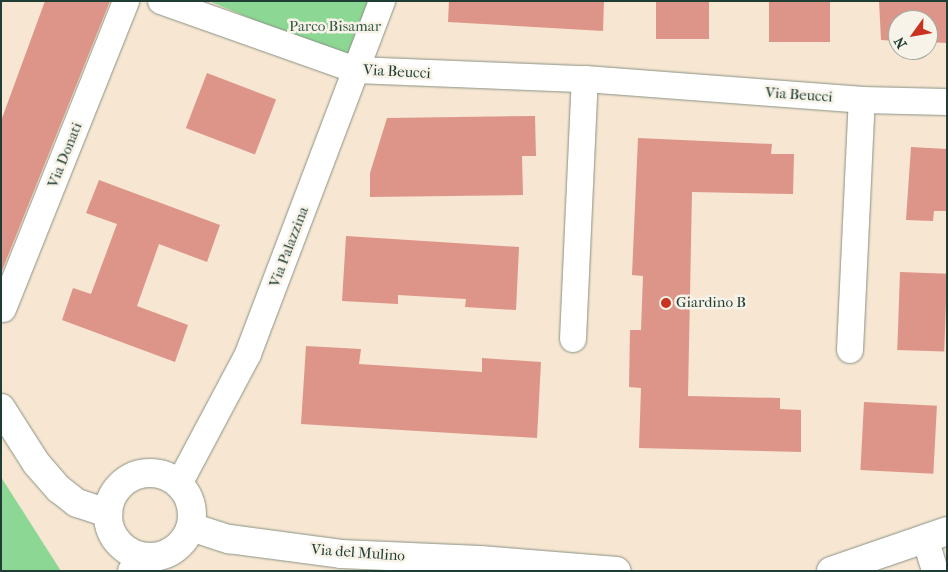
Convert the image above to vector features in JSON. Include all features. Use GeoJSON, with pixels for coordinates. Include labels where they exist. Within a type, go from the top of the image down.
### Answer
{"type":"FeatureCollection","features":[{"type":"Feature","properties":{"kind":"street","name":"Via Donati"},"geometry":{"type":"LineString","coordinates":[[3,309],[126,1]]}},
{"type":"Feature","properties":{"kind":"street","name":"Via Beucci"},"geometry":{"type":"LineString","coordinates":[[161,1],[356,70],[585,79],[862,100],[947,102]]}},
{"type":"Feature","properties":{"kind":"street","name":"Via Palazzina"},"geometry":{"type":"LineString","coordinates":[[178,484],[248,354],[382,1]]}},
{"type":"Feature","properties":{"kind":"street"},"geometry":{"type":"LineString","coordinates":[[573,339],[585,79]]}},
{"type":"Feature","properties":{"kind":"street"},"geometry":{"type":"LineString","coordinates":[[850,350],[862,100]]}},
{"type":"Feature","properties":{"kind":"street"},"geometry":{"type":"LineString","coordinates":[[1,408],[36,463],[59,489],[77,503],[108,513]]}},
{"type":"Feature","properties":{"kind":"street"},"geometry":{"type":"LineString","coordinates":[[154,473],[178,484],[192,508],[191,527],[186,539],[165,555],[135,563],[120,544],[110,524],[108,513],[111,500],[128,479],[154,473]]}},
{"type":"Feature","properties":{"kind":"street","name":"Via del Mulino"},"geometry":{"type":"LineString","coordinates":[[191,527],[229,540],[341,554],[480,560],[617,571]]}},
{"type":"Feature","properties":{"kind":"street"},"geometry":{"type":"LineString","coordinates":[[831,571],[936,535],[936,571]]}},
{"type":"Feature","properties":{"kind":"green space","name":"Parco Bisamar"},"geometry":{"type":"Polygon","coordinates":[[[209,1],[370,1],[351,61],[209,1]]]}},
{"type":"Feature","properties":{"kind":"green space"},"geometry":{"type":"Polygon","coordinates":[[[1,477],[61,571],[1,571],[1,477]]]}},
{"type":"Feature","properties":{"kind":"building"},"geometry":{"type":"Polygon","coordinates":[[[45,1],[110,1],[1,273],[1,121],[45,1]]]}},
{"type":"Feature","properties":{"kind":"building"},"geometry":{"type":"Polygon","coordinates":[[[449,1],[604,1],[603,31],[448,22],[449,1]]]}},
{"type":"Feature","properties":{"kind":"building"},"geometry":{"type":"Polygon","coordinates":[[[656,1],[709,1],[709,39],[656,39],[656,1]]]}},
{"type":"Feature","properties":{"kind":"building"},"geometry":{"type":"Polygon","coordinates":[[[769,1],[830,1],[830,42],[769,42],[769,1]]]}},
{"type":"Feature","properties":{"kind":"building"},"geometry":{"type":"Polygon","coordinates":[[[879,1],[947,1],[947,43],[938,43],[938,10],[888,10],[888,40],[881,40],[879,1]]]}},
{"type":"Feature","properties":{"kind":"building"},"geometry":{"type":"Polygon","coordinates":[[[207,73],[276,100],[255,155],[186,128],[207,73]]]}},
{"type":"Feature","properties":{"kind":"building"},"geometry":{"type":"Polygon","coordinates":[[[535,116],[536,156],[522,156],[523,195],[370,197],[370,173],[387,118],[535,116]]]}},
{"type":"Feature","properties":{"kind":"building","name":"Giardino B"},"geometry":{"type":"Polygon","coordinates":[[[638,138],[772,144],[771,154],[794,154],[793,194],[692,192],[688,396],[780,398],[780,409],[801,410],[801,452],[639,448],[641,388],[629,387],[630,330],[641,330],[643,276],[632,275],[638,138]]]}},
{"type":"Feature","properties":{"kind":"building"},"geometry":{"type":"Polygon","coordinates":[[[911,147],[947,149],[947,211],[934,211],[933,221],[906,220],[911,147]]]}},
{"type":"Feature","properties":{"kind":"building"},"geometry":{"type":"Polygon","coordinates":[[[99,180],[220,225],[207,262],[159,244],[137,306],[188,325],[175,362],[62,320],[73,288],[91,294],[117,224],[86,213],[99,180]]]}},
{"type":"Feature","properties":{"kind":"building"},"geometry":{"type":"Polygon","coordinates":[[[346,236],[519,247],[516,310],[465,307],[466,299],[398,295],[398,304],[342,301],[346,236]]]}},
{"type":"Feature","properties":{"kind":"building"},"geometry":{"type":"Polygon","coordinates":[[[900,272],[947,274],[944,352],[897,350],[900,272]]]}},
{"type":"Feature","properties":{"kind":"building"},"geometry":{"type":"Polygon","coordinates":[[[306,346],[361,349],[359,364],[482,372],[482,358],[541,362],[537,438],[301,424],[306,346]]]}},
{"type":"Feature","properties":{"kind":"building"},"geometry":{"type":"Polygon","coordinates":[[[864,402],[937,406],[933,474],[860,470],[864,402]]]}},
{"type":"Feature","properties":{"kind":"place","name":"Giardino B"},"geometry":{"type":"Point","coordinates":[666,303]}}]}
